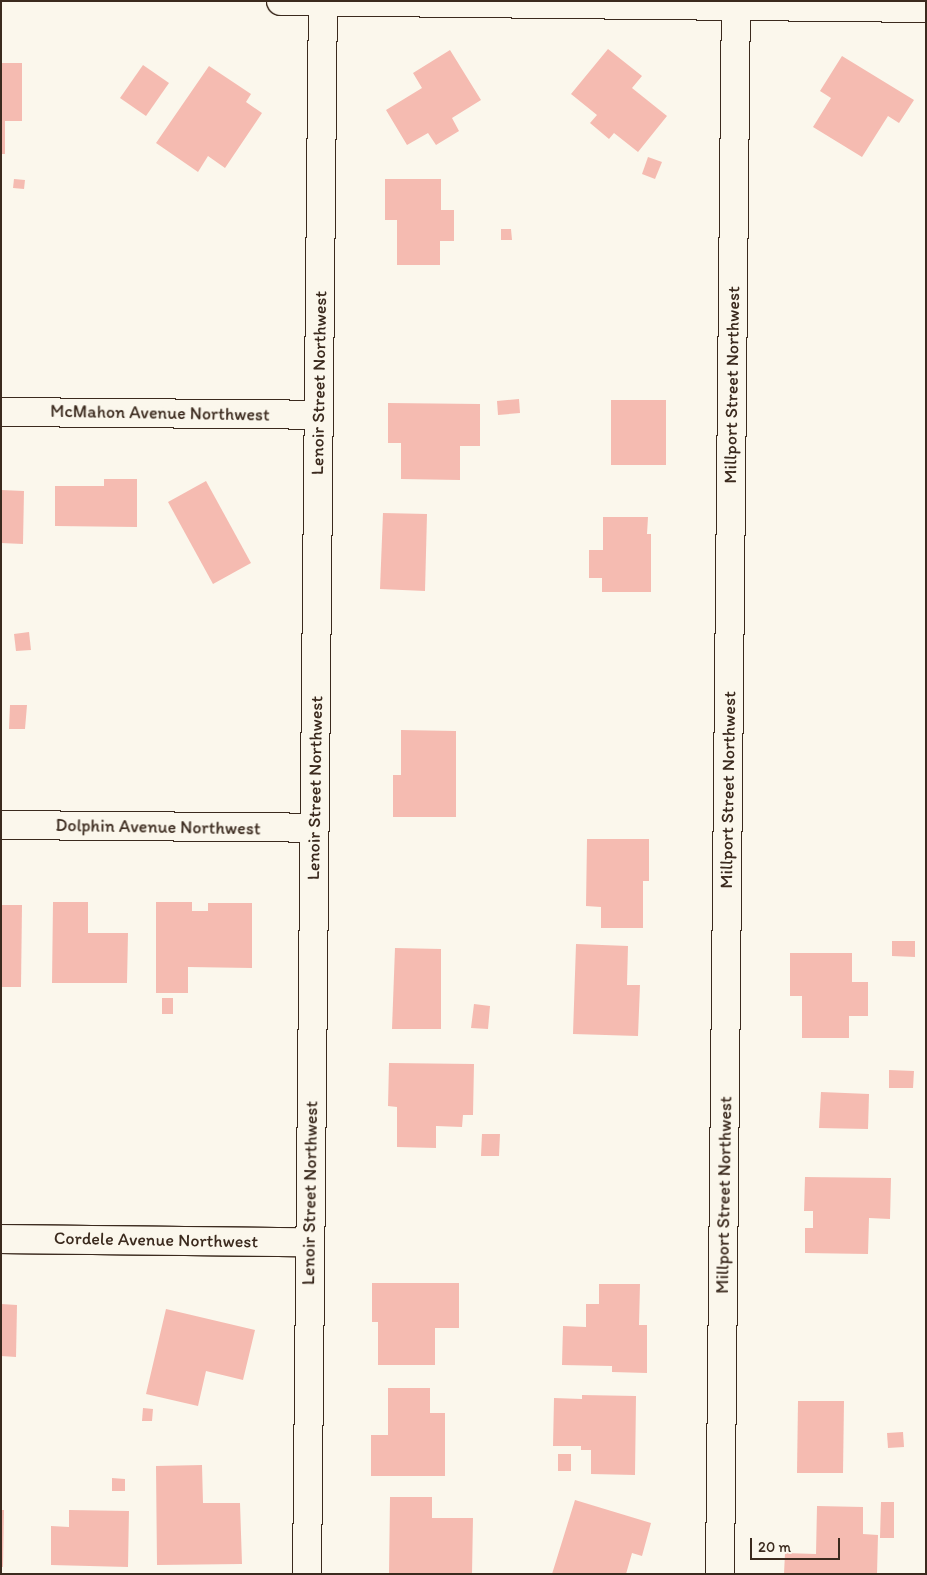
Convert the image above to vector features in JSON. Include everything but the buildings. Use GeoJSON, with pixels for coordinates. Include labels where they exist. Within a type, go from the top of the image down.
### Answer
{"type":"FeatureCollection","features":[{"type":"Feature","properties":{"kind":"street"},"geometry":{"type":"LineString","coordinates":[[281,1],[926,8]]}},
{"type":"Feature","properties":{"kind":"street","name":"Lenoir Street Northwest"},"geometry":{"type":"LineString","coordinates":[[307,1574],[323,2]]}},
{"type":"Feature","properties":{"kind":"street","name":"Millport Street Northwest"},"geometry":{"type":"LineString","coordinates":[[720,1574],[736,6]]}},
{"type":"Feature","properties":{"kind":"street","name":"McMahon Avenue Northwest"},"geometry":{"type":"LineString","coordinates":[[1,412],[318,415]]}},
{"type":"Feature","properties":{"kind":"street","name":"Dolphin Avenue Northwest"},"geometry":{"type":"LineString","coordinates":[[1,825],[314,828]]}},
{"type":"Feature","properties":{"kind":"street","name":"Cordele Avenue Northwest"},"geometry":{"type":"LineString","coordinates":[[1,1239],[310,1242]]}}]}
